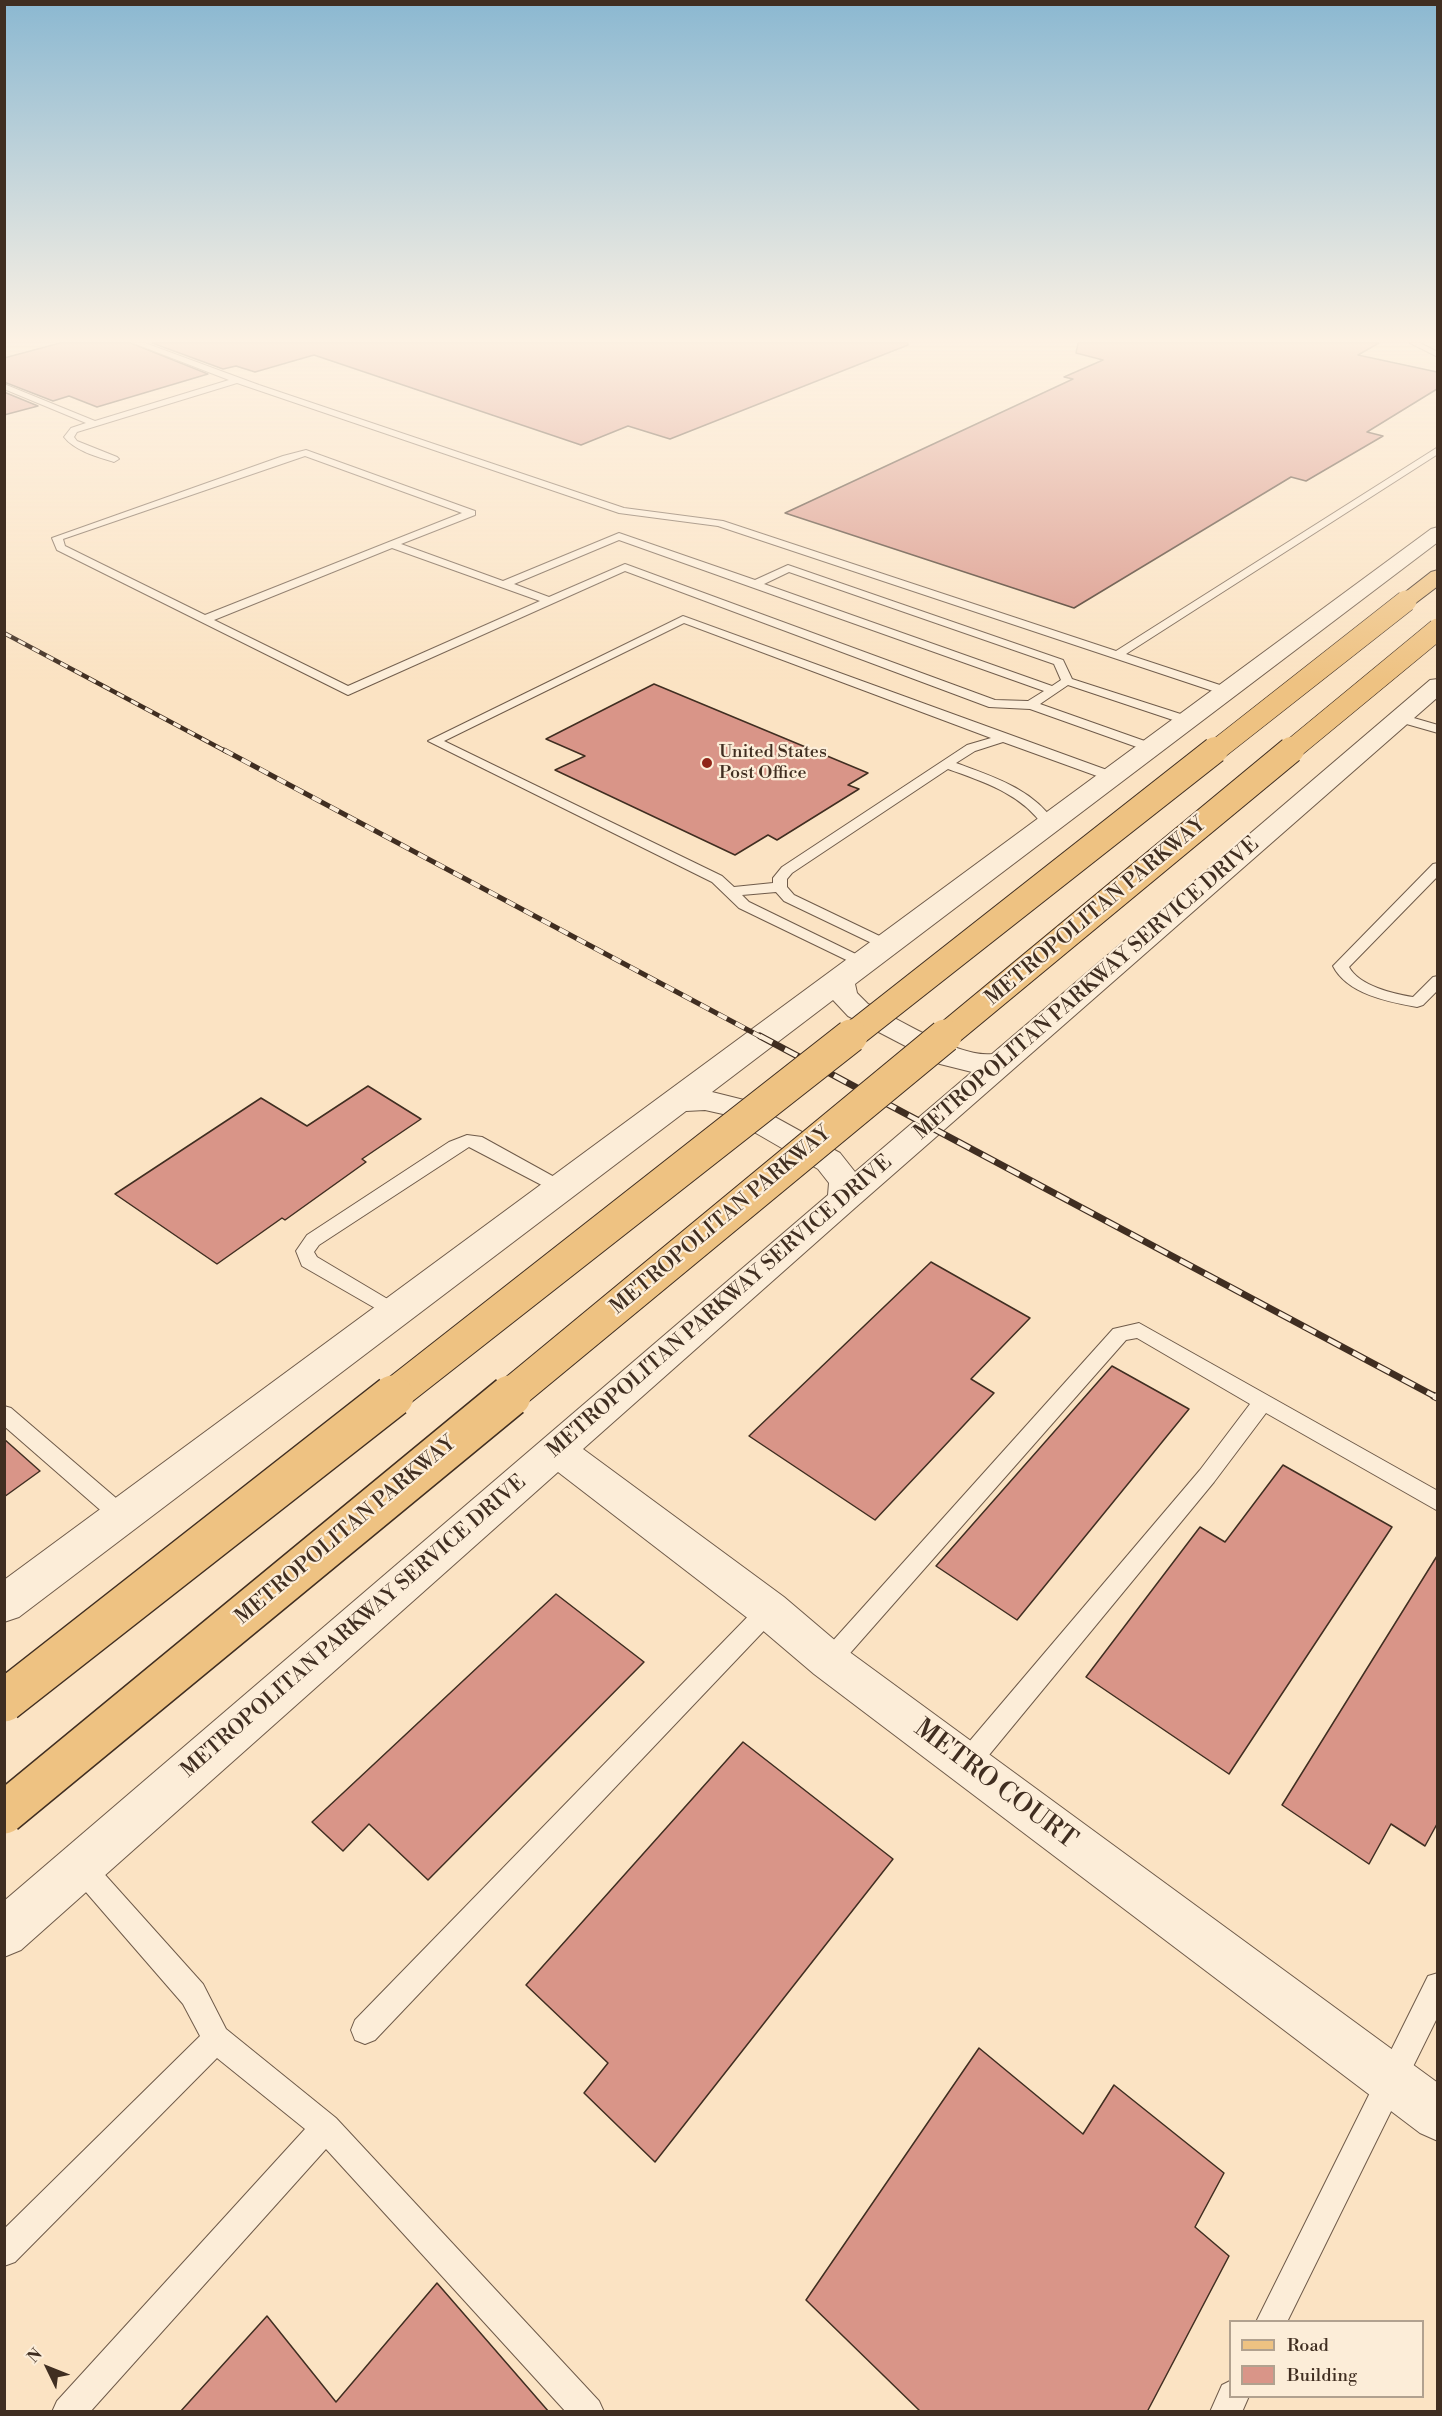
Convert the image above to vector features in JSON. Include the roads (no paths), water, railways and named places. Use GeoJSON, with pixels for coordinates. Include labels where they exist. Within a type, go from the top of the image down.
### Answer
{"type":"FeatureCollection","features":[{"type":"Feature","properties":{"kind":"main road"},"geometry":{"type":"LineString","coordinates":[[4,1701],[1437,576]]}},
{"type":"Feature","properties":{"kind":"main road","name":"METROPOLITAN PARKWAY"},"geometry":{"type":"LineString","coordinates":[[4,1813],[1437,629]]}},
{"type":"Feature","properties":{"kind":"street"},"geometry":{"type":"LineString","coordinates":[[4,1604],[850,970],[1228,692],[1437,533]]}},
{"type":"Feature","properties":{"kind":"street","name":"METROPOLITAN PARKWAY SERVICE DRIVE"},"geometry":{"type":"LineString","coordinates":[[4,1933],[844,1199],[1437,685]]}},
{"type":"Feature","properties":{"kind":"street"},"geometry":{"type":"LineString","coordinates":[[850,970],[844,996],[858,1010],[951,1057],[981,1065],[1001,1063]]}},
{"type":"Feature","properties":{"kind":"street"},"geometry":{"type":"LineString","coordinates":[[675,1102],[705,1100],[733,1107],[829,1161],[845,1181],[844,1199]]}},
{"type":"Feature","properties":{"kind":"street","name":"METRO COURT"},"geometry":{"type":"LineString","coordinates":[[556,1450],[769,1610],[829,1661],[1437,2115]]}},
{"type":"Feature","properties":{"kind":"lane"},"geometry":{"type":"LineString","coordinates":[[106,456],[114,459]]}},
{"type":"Feature","properties":{"kind":"lane"},"geometry":{"type":"LineString","coordinates":[[295,456],[57,538],[61,548],[348,691],[662,551]]}},
{"type":"Feature","properties":{"kind":"lane"},"geometry":{"type":"LineString","coordinates":[[206,619],[471,513],[314,456]]}},
{"type":"Feature","properties":{"kind":"lane"},"geometry":{"type":"LineString","coordinates":[[461,456],[623,511],[719,523],[1228,692]]}},
{"type":"Feature","properties":{"kind":"lane"},"geometry":{"type":"LineString","coordinates":[[1119,654],[1428,456]]}},
{"type":"Feature","properties":{"kind":"lane"},"geometry":{"type":"LineString","coordinates":[[506,584],[619,536],[1053,690]]}},
{"type":"Feature","properties":{"kind":"lane"},"geometry":{"type":"LineString","coordinates":[[393,545],[550,601]]}},
{"type":"Feature","properties":{"kind":"lane"},"geometry":{"type":"LineString","coordinates":[[625,567],[993,704],[1031,705],[1152,748]]}},
{"type":"Feature","properties":{"kind":"lane"},"geometry":{"type":"LineString","coordinates":[[756,584],[788,568],[1059,662],[1067,681],[1189,721]]}},
{"type":"Feature","properties":{"kind":"lane"},"geometry":{"type":"LineString","coordinates":[[850,970],[744,905],[717,879],[434,741],[683,619],[1113,777]]}},
{"type":"Feature","properties":{"kind":"lane"},"geometry":{"type":"LineString","coordinates":[[1031,705],[1067,681]]}},
{"type":"Feature","properties":{"kind":"lane"},"geometry":{"type":"LineString","coordinates":[[1400,718],[1437,729]]}},
{"type":"Feature","properties":{"kind":"lane"},"geometry":{"type":"LineString","coordinates":[[885,944],[789,898],[780,887],[780,878],[787,870],[971,748],[1003,738]]}},
{"type":"Feature","properties":{"kind":"lane"},"geometry":{"type":"LineString","coordinates":[[946,764],[993,782],[1031,802],[1044,813],[1048,824]]}},
{"type":"Feature","properties":{"kind":"lane"},"geometry":{"type":"LineString","coordinates":[[1437,867],[1341,966],[1342,974],[1350,980],[1401,1001],[1417,1002],[1437,980]]}},
{"type":"Feature","properties":{"kind":"lane"},"geometry":{"type":"LineString","coordinates":[[730,892],[780,887]]}},
{"type":"Feature","properties":{"kind":"lane"},"geometry":{"type":"LineString","coordinates":[[394,1312],[309,1261],[305,1251],[313,1240],[455,1146],[467,1141],[476,1141],[561,1188]]}},
{"type":"Feature","properties":{"kind":"lane"},"geometry":{"type":"LineString","coordinates":[[829,1661],[1120,1334],[1139,1329],[1437,1502]]}},
{"type":"Feature","properties":{"kind":"lane"},"geometry":{"type":"LineString","coordinates":[[966,1764],[1207,1476],[1263,1402]]}},
{"type":"Feature","properties":{"kind":"lane"},"geometry":{"type":"LineString","coordinates":[[4,1414],[122,1516]]}},
{"type":"Feature","properties":{"kind":"lane"},"geometry":{"type":"LineString","coordinates":[[365,2030],[769,1610]]}},
{"type":"Feature","properties":{"kind":"lane"},"geometry":{"type":"LineString","coordinates":[[81,1867],[193,1994],[216,2039],[326,2128],[588,2412]]}},
{"type":"Feature","properties":{"kind":"lane"},"geometry":{"type":"LineString","coordinates":[[1272,2320],[1437,1986]]}},
{"type":"Feature","properties":{"kind":"lane"},"geometry":{"type":"LineString","coordinates":[[4,2251],[216,2039]]}},
{"type":"Feature","properties":{"kind":"lane"},"geometry":{"type":"LineString","coordinates":[[68,2412],[326,2128]]}},
{"type":"Feature","properties":{"kind":"lane"},"geometry":{"type":"LineString","coordinates":[[1226,2412],[1233,2398]]}},
{"type":"Feature","properties":{"kind":"railway"},"geometry":{"type":"LineString","coordinates":[[4,633],[227,752]]}},
{"type":"Feature","properties":{"kind":"railway"},"geometry":{"type":"LineString","coordinates":[[224,750],[763,1038]]}},
{"type":"Feature","properties":{"kind":"railway"},"geometry":{"type":"LineString","coordinates":[[760,1036],[1436,1397]]}},
{"type":"Feature","properties":{"kind":"place","name":"United States Post Office"},"geometry":{"type":"Point","coordinates":[707,763]}}]}
